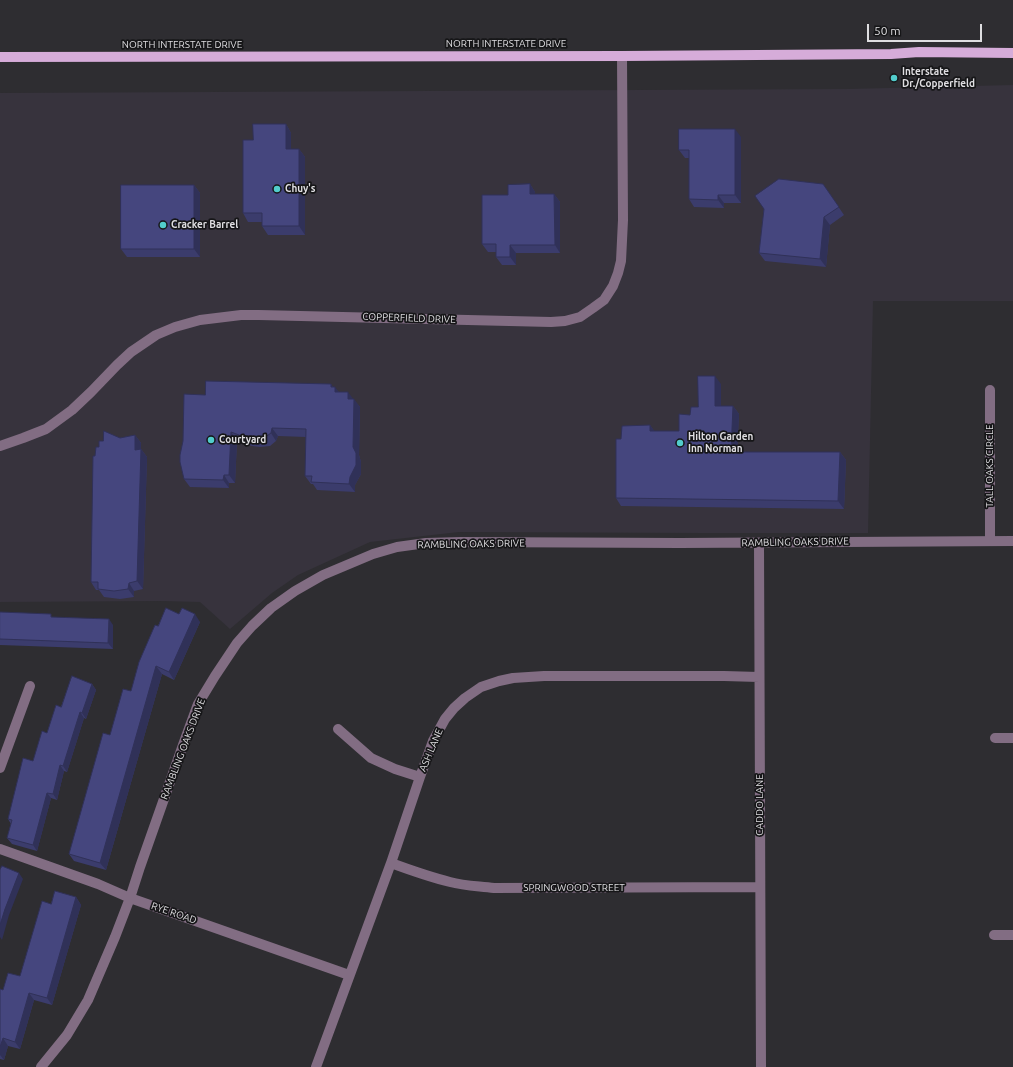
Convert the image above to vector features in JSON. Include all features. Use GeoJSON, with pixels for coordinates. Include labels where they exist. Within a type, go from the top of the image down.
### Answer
{"type":"FeatureCollection","features":[{"type":"Feature","properties":{"kind":"main road","name":"NORTH INTERSTATE DRIVE"},"geometry":{"type":"LineString","coordinates":[[0,57],[622,56],[876,54],[919,52],[1013,53]]}},
{"type":"Feature","properties":{"kind":"street","name":"COPPERFIELD DRIVE"},"geometry":{"type":"LineString","coordinates":[[0,446],[46,429],[77,405],[131,352],[156,335],[175,327],[200,320],[241,315],[309,315],[551,322],[565,321],[580,317],[604,300],[613,286],[621,261],[623,220],[622,56]]}},
{"type":"Feature","properties":{"kind":"street","name":"TALL OAKS CIRCLE"},"geometry":{"type":"LineString","coordinates":[[990,390],[990,541]]}},
{"type":"Feature","properties":{"kind":"street","name":"RAMBLING OAKS DRIVE"},"geometry":{"type":"LineString","coordinates":[[41,1067],[67,1035],[88,1000],[130,898],[198,704],[237,643],[252,626],[271,608],[295,591],[323,575],[373,554],[397,547],[461,542],[680,544],[1013,541]]}},
{"type":"Feature","properties":{"kind":"street","name":"CADDO LANE"},"geometry":{"type":"LineString","coordinates":[[759,543],[761,1067]]}},
{"type":"Feature","properties":{"kind":"street","name":"ASH LANE"},"geometry":{"type":"LineString","coordinates":[[316,1067],[391,864],[433,741],[445,719],[465,698],[481,687],[513,678],[544,676],[759,677]]}},
{"type":"Feature","properties":{"kind":"street"},"geometry":{"type":"LineString","coordinates":[[0,768],[30,686]]}},
{"type":"Feature","properties":{"kind":"street"},"geometry":{"type":"LineString","coordinates":[[338,729],[371,758],[395,769],[420,777]]}},
{"type":"Feature","properties":{"kind":"street"},"geometry":{"type":"LineString","coordinates":[[996,738],[1013,738]]}},
{"type":"Feature","properties":{"kind":"street","name":"RYE ROAD"},"geometry":{"type":"LineString","coordinates":[[0,849],[98,884],[130,898],[349,975]]}},
{"type":"Feature","properties":{"kind":"street","name":"SPRINGWOOD STREET"},"geometry":{"type":"LineString","coordinates":[[391,864],[413,872],[451,882],[494,888],[760,887]]}},
{"type":"Feature","properties":{"kind":"street"},"geometry":{"type":"LineString","coordinates":[[994,935],[1013,935]]}},
{"type":"Feature","properties":{"kind":"shaded area"},"geometry":{"type":"Polygon","coordinates":[[[1013,85],[1013,301],[873,301],[868,533],[459,532],[370,542],[298,575],[272,593],[230,629],[200,602],[0,602],[0,93],[848,89],[1013,85]]]}},
{"type":"Feature","properties":{"kind":"building","name":"Chuy's"},"geometry":{"type":"Polygon","coordinates":[[[253,124],[286,124],[286,149],[299,149],[299,226],[262,226],[262,213],[243,213],[243,140],[253,140],[253,124]]]}},
{"type":"Feature","properties":{"kind":"building"},"geometry":{"type":"Polygon","coordinates":[[[679,129],[735,129],[735,195],[718,195],[718,200],[689,199],[689,150],[679,150],[679,129]]]}},
{"type":"Feature","properties":{"kind":"building"},"geometry":{"type":"Polygon","coordinates":[[[779,179],[823,184],[839,207],[824,217],[820,259],[759,253],[764,209],[755,196],[779,179]]]}},
{"type":"Feature","properties":{"kind":"building"},"geometry":{"type":"Polygon","coordinates":[[[530,184],[530,194],[554,194],[555,245],[510,245],[510,257],[496,257],[496,244],[482,244],[482,195],[508,195],[508,185],[530,184]]]}},
{"type":"Feature","properties":{"kind":"building","name":"Cracker Barrel"},"geometry":{"type":"Polygon","coordinates":[[[121,185],[194,185],[194,249],[121,249],[121,185]]]}},
{"type":"Feature","properties":{"kind":"building","name":"Hilton Garden Inn Norman"},"geometry":{"type":"Polygon","coordinates":[[[698,376],[715,376],[715,406],[733,406],[731,452],[840,452],[838,501],[616,498],[616,439],[621,439],[622,426],[650,425],[650,431],[679,431],[679,414],[690,415],[691,407],[698,407],[698,376]]]}},
{"type":"Feature","properties":{"kind":"building","name":"Courtyard"},"geometry":{"type":"Polygon","coordinates":[[[206,381],[331,384],[331,387],[335,387],[335,392],[348,392],[348,399],[354,399],[353,447],[356,453],[356,465],[350,477],[349,484],[311,482],[312,476],[305,476],[306,429],[272,428],[271,433],[264,438],[254,439],[231,432],[229,475],[224,475],[223,480],[184,479],[180,455],[183,441],[184,394],[205,395],[206,381]]]}},
{"type":"Feature","properties":{"kind":"building"},"geometry":{"type":"Polygon","coordinates":[[[104,431],[120,438],[135,435],[135,450],[141,449],[137,581],[129,583],[128,589],[114,591],[98,589],[98,582],[91,582],[93,456],[95,456],[96,447],[99,447],[99,441],[103,441],[104,431]]]}},
{"type":"Feature","properties":{"kind":"building"},"geometry":{"type":"Polygon","coordinates":[[[166,608],[179,614],[182,608],[195,614],[169,672],[156,666],[100,863],[69,854],[103,733],[110,735],[123,689],[131,691],[139,662],[155,625],[158,626],[166,608]]]}},
{"type":"Feature","properties":{"kind":"building"},"geometry":{"type":"Polygon","coordinates":[[[0,612],[51,614],[51,617],[109,619],[108,643],[0,639],[0,612]]]}},
{"type":"Feature","properties":{"kind":"building"},"geometry":{"type":"Polygon","coordinates":[[[72,676],[92,684],[82,713],[80,712],[63,766],[60,765],[53,794],[47,793],[33,845],[7,838],[12,820],[8,819],[23,758],[33,761],[42,731],[47,733],[56,705],[61,707],[72,676]]]}},
{"type":"Feature","properties":{"kind":"building"},"geometry":{"type":"Polygon","coordinates":[[[2,866],[19,873],[0,925],[0,870],[2,866]]]}},
{"type":"Feature","properties":{"kind":"building"},"geometry":{"type":"Polygon","coordinates":[[[55,891],[76,897],[47,998],[29,993],[15,1042],[3,1038],[0,1047],[0,989],[3,990],[8,973],[20,976],[42,901],[51,904],[55,891]]]}},
{"type":"Feature","properties":{"kind":"place","name":"Interstate Dr./Copperfield"},"geometry":{"type":"Point","coordinates":[894,78]}},
{"type":"Feature","properties":{"kind":"place","name":"Chuy's"},"geometry":{"type":"Point","coordinates":[277,189]}},
{"type":"Feature","properties":{"kind":"place","name":"Cracker Barrel"},"geometry":{"type":"Point","coordinates":[163,225]}},
{"type":"Feature","properties":{"kind":"place","name":"Courtyard"},"geometry":{"type":"Point","coordinates":[211,440]}},
{"type":"Feature","properties":{"kind":"place","name":"Hilton Garden Inn Norman"},"geometry":{"type":"Point","coordinates":[680,443]}}]}
